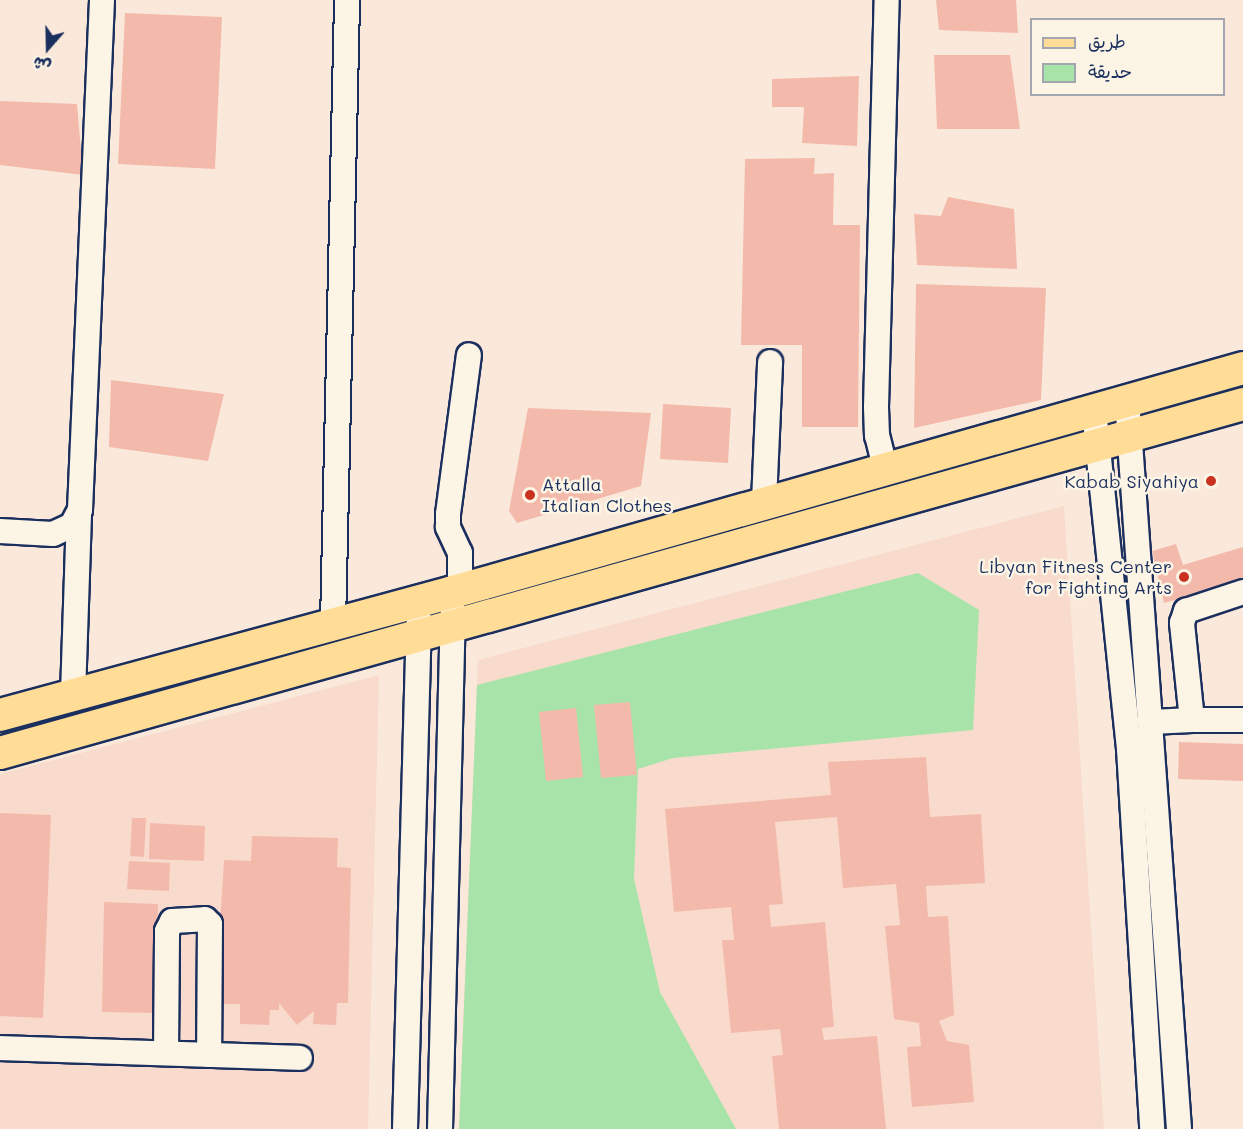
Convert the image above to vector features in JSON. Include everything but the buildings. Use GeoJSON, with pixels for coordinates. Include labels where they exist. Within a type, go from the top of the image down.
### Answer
{"type":"FeatureCollection","features":[{"type":"Feature","properties":{"kind":"main road"},"geometry":{"type":"LineString","coordinates":[[0,715],[420,602],[885,467],[1243,368]]}},
{"type":"Feature","properties":{"kind":"main road"},"geometry":{"type":"LineString","coordinates":[[0,753],[1243,404]]}},
{"type":"Feature","properties":{"kind":"street"},"geometry":{"type":"LineString","coordinates":[[73,695],[102,0]]}},
{"type":"Feature","properties":{"kind":"street"},"geometry":{"type":"LineString","coordinates":[[333,624],[347,0]]}},
{"type":"Feature","properties":{"kind":"street"},"geometry":{"type":"LineString","coordinates":[[885,467],[877,436],[876,407],[887,0]]}},
{"type":"Feature","properties":{"kind":"street"},"geometry":{"type":"LineString","coordinates":[[440,1129],[452,626],[460,553],[448,527],[448,514],[469,355]]}},
{"type":"Feature","properties":{"kind":"street"},"geometry":{"type":"LineString","coordinates":[[764,502],[770,362]]}},
{"type":"Feature","properties":{"kind":"street"},"geometry":{"type":"LineString","coordinates":[[1127,400],[1179,1129]]}},
{"type":"Feature","properties":{"kind":"street"},"geometry":{"type":"LineString","coordinates":[[1094,410],[1129,749],[1152,1129]]}},
{"type":"Feature","properties":{"kind":"street"},"geometry":{"type":"LineString","coordinates":[[0,531],[53,534],[72,525],[79,513]]}},
{"type":"Feature","properties":{"kind":"street"},"geometry":{"type":"LineString","coordinates":[[1192,720],[1183,617],[1190,608],[1243,592]]}},
{"type":"Feature","properties":{"kind":"street"},"geometry":{"type":"LineString","coordinates":[[405,1129],[420,602]]}},
{"type":"Feature","properties":{"kind":"street"},"geometry":{"type":"LineString","coordinates":[[1151,722],[1243,720]]}},
{"type":"Feature","properties":{"kind":"street"},"geometry":{"type":"LineString","coordinates":[[1129,749],[1153,747]]}},
{"type":"Feature","properties":{"kind":"street"},"geometry":{"type":"LineString","coordinates":[[166,1053],[167,931],[172,921],[205,919],[210,924],[209,1055]]}},
{"type":"Feature","properties":{"kind":"street"},"geometry":{"type":"LineString","coordinates":[[0,1048],[300,1058]]}},
{"type":"Feature","properties":{"kind":"shaded area"},"geometry":{"type":"Polygon","coordinates":[[[1064,506],[1104,1129],[459,1129],[478,660],[1064,506]]]}},
{"type":"Feature","properties":{"kind":"shaded area"},"geometry":{"type":"Polygon","coordinates":[[[379,675],[368,1129],[0,1129],[0,774],[379,675]]]}},
{"type":"Feature","properties":{"kind":"green space"},"geometry":{"type":"Polygon","coordinates":[[[918,573],[979,610],[973,730],[673,758],[638,769],[634,879],[660,992],[736,1129],[459,1129],[477,685],[918,573]]]}},
{"type":"Feature","properties":{"kind":"place","name":"Kabab Siyahiya"},"geometry":{"type":"Point","coordinates":[1211,481]}},
{"type":"Feature","properties":{"kind":"place","name":"Attalla Italian Clothes"},"geometry":{"type":"Point","coordinates":[530,495]}},
{"type":"Feature","properties":{"kind":"place","name":"Libyan Fitness Center for Fighting Arts"},"geometry":{"type":"Point","coordinates":[1184,577]}}]}
